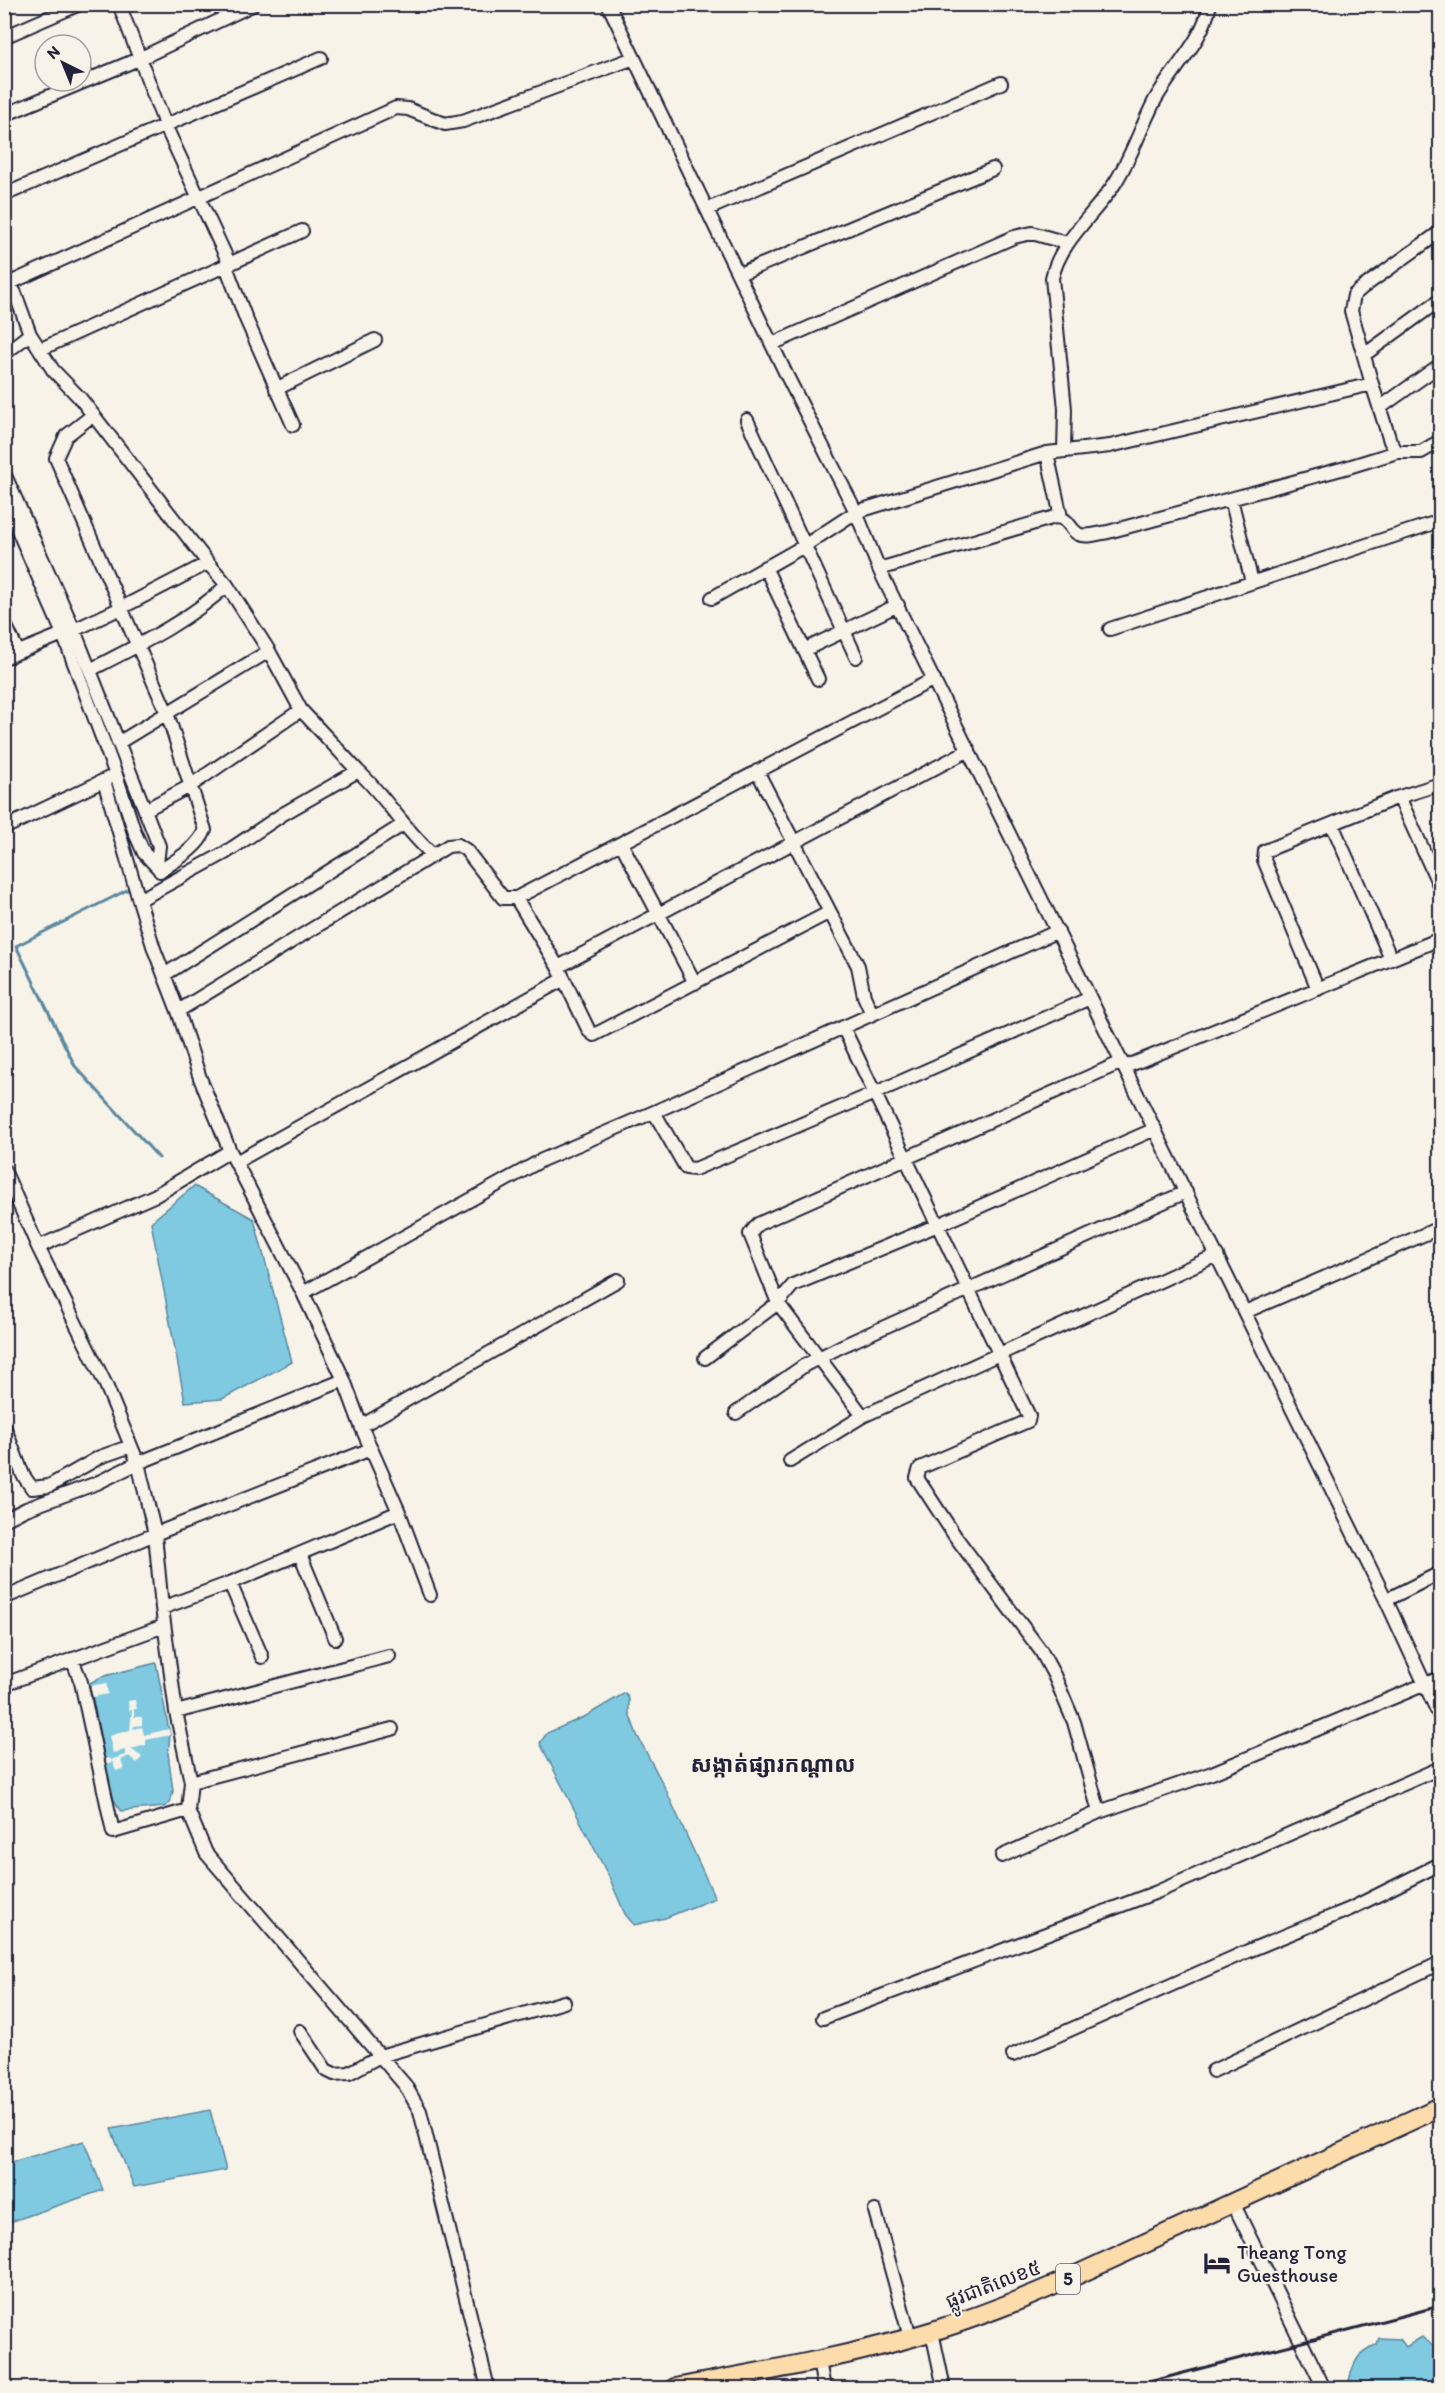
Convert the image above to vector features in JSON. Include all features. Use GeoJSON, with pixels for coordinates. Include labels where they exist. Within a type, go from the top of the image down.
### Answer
{"type":"FeatureCollection","features":[{"type":"Feature","properties":{"kind":"highway","name":"ផ្លូវជាតិលេខ៥"},"geometry":{"type":"LineString","coordinates":[[675,2388],[819,2361],[932,2332],[997,2310],[1440,2107]]}},
{"type":"Feature","properties":{"kind":"street"},"geometry":{"type":"LineString","coordinates":[[4,37],[80,4]]}},
{"type":"Feature","properties":{"kind":"street"},"geometry":{"type":"LineString","coordinates":[[119,4],[166,127],[228,266],[246,319],[293,425]]}},
{"type":"Feature","properties":{"kind":"street"},"geometry":{"type":"LineString","coordinates":[[4,115],[141,58],[254,4]]}},
{"type":"Feature","properties":{"kind":"street"},"geometry":{"type":"LineString","coordinates":[[608,4],[856,512],[879,569],[1386,1600],[1440,1717]]}},
{"type":"Feature","properties":{"kind":"street"},"geometry":{"type":"LineString","coordinates":[[1064,451],[1065,410],[1052,278],[1055,262],[1067,243],[1116,181],[1156,98],[1198,37],[1207,19],[1210,4]]}},
{"type":"Feature","properties":{"kind":"street"},"geometry":{"type":"LineString","coordinates":[[4,195],[166,127],[321,58]]}},
{"type":"Feature","properties":{"kind":"street"},"geometry":{"type":"LineString","coordinates":[[432,854],[416,840],[375,787],[301,710],[269,651],[227,585],[93,415],[53,370],[30,334],[7,278],[197,197],[396,108],[408,109],[445,124],[463,121],[634,58]]}},
{"type":"Feature","properties":{"kind":"street"},"geometry":{"type":"LineString","coordinates":[[708,209],[1001,82]]}},
{"type":"Feature","properties":{"kind":"street"},"geometry":{"type":"LineString","coordinates":[[739,274],[993,169]]}},
{"type":"Feature","properties":{"kind":"street"},"geometry":{"type":"LineString","coordinates":[[40,349],[302,231]]}},
{"type":"Feature","properties":{"kind":"street"},"geometry":{"type":"LineString","coordinates":[[1397,452],[1390,441],[1351,311],[1354,295],[1440,232]]}},
{"type":"Feature","properties":{"kind":"street"},"geometry":{"type":"LineString","coordinates":[[772,344],[1014,237],[1032,233],[1067,243]]}},
{"type":"Feature","properties":{"kind":"street"},"geometry":{"type":"LineString","coordinates":[[1364,355],[1440,300]]}},
{"type":"Feature","properties":{"kind":"street"},"geometry":{"type":"LineString","coordinates":[[4,354],[30,334]]}},
{"type":"Feature","properties":{"kind":"street"},"geometry":{"type":"LineString","coordinates":[[276,388],[375,340]]}},
{"type":"Feature","properties":{"kind":"street"},"geometry":{"type":"LineString","coordinates":[[1381,407],[1440,365]]}},
{"type":"Feature","properties":{"kind":"street"},"geometry":{"type":"LineString","coordinates":[[712,598],[804,546],[856,512],[1047,453],[1110,446],[1372,384]]}},
{"type":"Feature","properties":{"kind":"street"},"geometry":{"type":"LineString","coordinates":[[93,415],[66,436],[56,458],[167,713],[205,830],[193,846],[158,867]]}},
{"type":"Feature","properties":{"kind":"street"},"geometry":{"type":"LineString","coordinates":[[747,420],[856,657]]}},
{"type":"Feature","properties":{"kind":"street"},"geometry":{"type":"LineString","coordinates":[[879,569],[1055,517],[1061,517],[1069,522],[1077,533],[1085,536],[1108,532],[1397,452],[1421,452],[1440,441]]}},
{"type":"Feature","properties":{"kind":"street"},"geometry":{"type":"LineString","coordinates":[[1047,453],[1061,517]]}},
{"type":"Feature","properties":{"kind":"street"},"geometry":{"type":"LineString","coordinates":[[4,473],[68,632],[144,853],[158,867],[166,884]]}},
{"type":"Feature","properties":{"kind":"street"},"geometry":{"type":"LineString","coordinates":[[4,498],[68,632],[90,669],[159,846],[158,867]]}},
{"type":"Feature","properties":{"kind":"street"},"geometry":{"type":"LineString","coordinates":[[1231,499],[1252,582]]}},
{"type":"Feature","properties":{"kind":"street"},"geometry":{"type":"LineString","coordinates":[[1110,629],[1440,521]]}},
{"type":"Feature","properties":{"kind":"street"},"geometry":{"type":"LineString","coordinates":[[4,658],[121,608],[208,563]]}},
{"type":"Feature","properties":{"kind":"street"},"geometry":{"type":"LineString","coordinates":[[765,567],[818,679]]}},
{"type":"Feature","properties":{"kind":"street"},"geometry":{"type":"LineString","coordinates":[[90,669],[137,646],[212,599],[227,585]]}},
{"type":"Feature","properties":{"kind":"street"},"geometry":{"type":"LineString","coordinates":[[804,650],[898,605]]}},
{"type":"Feature","properties":{"kind":"street"},"geometry":{"type":"LineString","coordinates":[[4,622],[18,652]]}},
{"type":"Feature","properties":{"kind":"street"},"geometry":{"type":"LineString","coordinates":[[118,743],[269,651]]}},
{"type":"Feature","properties":{"kind":"street"},"geometry":{"type":"LineString","coordinates":[[178,1011],[448,846],[458,845],[466,850],[503,898],[516,897],[934,679]]}},
{"type":"Feature","properties":{"kind":"street"},"geometry":{"type":"LineString","coordinates":[[145,810],[190,786],[301,710]]}},
{"type":"Feature","properties":{"kind":"street"},"geometry":{"type":"LineString","coordinates":[[558,967],[969,750]]}},
{"type":"Feature","properties":{"kind":"street"},"geometry":{"type":"LineString","coordinates":[[139,900],[225,853],[283,814],[358,771]]}},
{"type":"Feature","properties":{"kind":"street"},"geometry":{"type":"LineString","coordinates":[[758,771],[858,966],[864,996],[872,1014]]}},
{"type":"Feature","properties":{"kind":"street"},"geometry":{"type":"LineString","coordinates":[[6,823],[116,775]]}},
{"type":"Feature","properties":{"kind":"street"},"geometry":{"type":"LineString","coordinates":[[104,781],[154,949],[200,1078],[233,1156],[303,1293],[344,1380],[361,1426],[399,1512],[430,1595]]}},
{"type":"Feature","properties":{"kind":"street"},"geometry":{"type":"LineString","coordinates":[[1318,989],[1264,860],[1265,851],[1396,798],[1400,799],[1440,784]]}},
{"type":"Feature","properties":{"kind":"street"},"geometry":{"type":"LineString","coordinates":[[1400,799],[1440,887]]}},
{"type":"Feature","properties":{"kind":"street"},"geometry":{"type":"LineString","coordinates":[[164,975],[404,824]]}},
{"type":"Feature","properties":{"kind":"street"},"geometry":{"type":"LineString","coordinates":[[1332,824],[1391,959]]}},
{"type":"Feature","properties":{"kind":"street"},"geometry":{"type":"LineString","coordinates":[[621,843],[695,983]]}},
{"type":"Feature","properties":{"kind":"street"},"geometry":{"type":"LineString","coordinates":[[516,897],[558,967],[589,1031],[594,1035],[830,912]]}},
{"type":"Feature","properties":{"kind":"street"},"geometry":{"type":"LineString","coordinates":[[303,1293],[542,1160],[1058,931]]}},
{"type":"Feature","properties":{"kind":"street"},"geometry":{"type":"LineString","coordinates":[[863,1416],[778,1303],[750,1234],[758,1224],[1123,1065],[1440,939]]}},
{"type":"Feature","properties":{"kind":"street"},"geometry":{"type":"LineString","coordinates":[[38,1246],[156,1195],[564,980]]}},
{"type":"Feature","properties":{"kind":"street"},"geometry":{"type":"LineString","coordinates":[[654,1112],[686,1168],[695,1169],[1090,998]]}},
{"type":"Feature","properties":{"kind":"street"},"geometry":{"type":"LineString","coordinates":[[843,1027],[1029,1416],[1028,1420],[920,1468],[917,1478],[955,1536],[1041,1651],[1074,1722],[1099,1812]]}},
{"type":"Feature","properties":{"kind":"street"},"geometry":{"type":"LineString","coordinates":[[705,1358],[778,1303],[793,1285],[938,1225],[1155,1129]]}},
{"type":"Feature","properties":{"kind":"street"},"geometry":{"type":"LineString","coordinates":[[4,1170],[38,1246],[106,1385],[138,1463],[155,1533],[164,1626],[176,1712],[191,1782],[188,1810],[206,1852],[405,2085],[420,2111],[488,2388]]}},
{"type":"Feature","properties":{"kind":"street"},"geometry":{"type":"LineString","coordinates":[[736,1413],[819,1357],[1186,1192]]}},
{"type":"Feature","properties":{"kind":"street"},"geometry":{"type":"LineString","coordinates":[[1245,1312],[1439,1228]]}},
{"type":"Feature","properties":{"kind":"street"},"geometry":{"type":"LineString","coordinates":[[790,1461],[863,1416],[1217,1255]]}},
{"type":"Feature","properties":{"kind":"street"},"geometry":{"type":"LineString","coordinates":[[361,1426],[618,1280]]}},
{"type":"Feature","properties":{"kind":"street"},"geometry":{"type":"LineString","coordinates":[[4,1520],[344,1380]]}},
{"type":"Feature","properties":{"kind":"street"},"geometry":{"type":"LineString","coordinates":[[4,1426],[22,1475],[33,1488],[48,1486],[100,1457],[131,1446]]}},
{"type":"Feature","properties":{"kind":"street"},"geometry":{"type":"LineString","coordinates":[[4,1598],[155,1533],[371,1449]]}},
{"type":"Feature","properties":{"kind":"street"},"geometry":{"type":"LineString","coordinates":[[162,1608],[230,1583],[399,1512]]}},
{"type":"Feature","properties":{"kind":"street"},"geometry":{"type":"LineString","coordinates":[[300,1554],[335,1638]]}},
{"type":"Feature","properties":{"kind":"street"},"geometry":{"type":"LineString","coordinates":[[1386,1600],[1440,1573]]}},
{"type":"Feature","properties":{"kind":"street"},"geometry":{"type":"LineString","coordinates":[[230,1583],[262,1657]]}},
{"type":"Feature","properties":{"kind":"street"},"geometry":{"type":"LineString","coordinates":[[4,1680],[13,1681],[164,1626]]}},
{"type":"Feature","properties":{"kind":"street"},"geometry":{"type":"LineString","coordinates":[[176,1712],[389,1656]]}},
{"type":"Feature","properties":{"kind":"street"},"geometry":{"type":"LineString","coordinates":[[72,1659],[81,1682],[113,1832],[188,1810]]}},
{"type":"Feature","properties":{"kind":"street"},"geometry":{"type":"LineString","coordinates":[[1002,1856],[1099,1812],[1212,1773],[1440,1678]]}},
{"type":"Feature","properties":{"kind":"street"},"geometry":{"type":"LineString","coordinates":[[191,1782],[392,1729]]}},
{"type":"Feature","properties":{"kind":"street"},"geometry":{"type":"LineString","coordinates":[[824,2018],[1157,1892],[1440,1768]]}},
{"type":"Feature","properties":{"kind":"street"},"geometry":{"type":"LineString","coordinates":[[1013,2055],[1350,1909],[1440,1864]]}},
{"type":"Feature","properties":{"kind":"street"},"geometry":{"type":"LineString","coordinates":[[1213,2071],[1440,1963]]}},
{"type":"Feature","properties":{"kind":"street"},"geometry":{"type":"LineString","coordinates":[[300,2031],[326,2070],[334,2074],[349,2073],[380,2056],[564,2002]]}},
{"type":"Feature","properties":{"kind":"street"},"geometry":{"type":"LineString","coordinates":[[1233,2203],[1324,2388]]}},
{"type":"Feature","properties":{"kind":"street"},"geometry":{"type":"LineString","coordinates":[[875,2211],[910,2337]]}},
{"type":"Feature","properties":{"kind":"street"},"geometry":{"type":"LineString","coordinates":[[932,2332],[944,2388]]}},
{"type":"Feature","properties":{"kind":"street"},"geometry":{"type":"LineString","coordinates":[[819,2361],[824,2388]]}},
{"type":"Feature","properties":{"kind":"water"},"geometry":{"type":"Polygon","coordinates":[[[194,1186],[254,1219],[292,1362],[222,1399],[185,1402],[151,1222],[194,1186]]]}},
{"type":"Feature","properties":{"kind":"water"},"geometry":{"type":"Polygon","coordinates":[[[156,1663],[170,1735],[168,1753],[173,1791],[170,1803],[164,1807],[121,1811],[112,1797],[90,1683],[101,1677],[156,1663]]]}},
{"type":"Feature","properties":{"kind":"water"},"geometry":{"type":"Polygon","coordinates":[[[625,1693],[629,1699],[629,1713],[637,1735],[665,1788],[715,1898],[665,1918],[634,1925],[625,1914],[609,1877],[540,1743],[547,1733],[586,1716],[625,1693]]]}},
{"type":"Feature","properties":{"kind":"water"},"geometry":{"type":"Polygon","coordinates":[[[210,2110],[226,2170],[134,2187],[111,2129],[210,2110]]]}},
{"type":"Feature","properties":{"kind":"water"},"geometry":{"type":"Polygon","coordinates":[[[84,2141],[103,2190],[7,2223],[4,2214],[5,2164],[84,2141]]]}},
{"type":"Feature","properties":{"kind":"water"},"geometry":{"type":"Polygon","coordinates":[[[1422,2337],[1435,2348],[1440,2359],[1440,2388],[1347,2388],[1359,2357],[1377,2344],[1379,2338],[1400,2339],[1406,2347],[1422,2337]]]}},
{"type":"Feature","properties":{"kind":"pier"},"geometry":{"type":"Polygon","coordinates":[[[106,1683],[108,1694],[93,1697],[90,1686],[106,1683]]]}},
{"type":"Feature","properties":{"kind":"pier"},"geometry":{"type":"Polygon","coordinates":[[[135,1700],[137,1709],[134,1709],[134,1717],[142,1717],[142,1725],[134,1726],[133,1729],[142,1727],[144,1735],[169,1729],[170,1735],[146,1740],[146,1745],[131,1749],[142,1757],[137,1763],[129,1756],[121,1760],[124,1768],[116,1771],[113,1762],[104,1764],[104,1759],[110,1758],[111,1760],[125,1755],[125,1750],[113,1753],[109,1736],[130,1730],[132,1710],[129,1710],[128,1701],[135,1700]]]}},
{"type":"Feature","properties":{"kind":"waterway"},"geometry":{"type":"LineString","coordinates":[[131,888],[16,946],[75,1066],[159,1158]]}},
{"type":"Feature","properties":{"kind":"railway"},"geometry":{"type":"LineString","coordinates":[[1126,2388],[1440,2306]]}},
{"type":"Feature","properties":{"kind":"place","name":"Theang Tong Guesthouse"},"geometry":{"type":"Point","coordinates":[1217,2263]}},
{"type":"Feature","properties":{"kind":"district","name":"សង្កាត់ផ្សារកណ្ដាល"},"geometry":{"type":"Point","coordinates":[773,1764]}}]}
